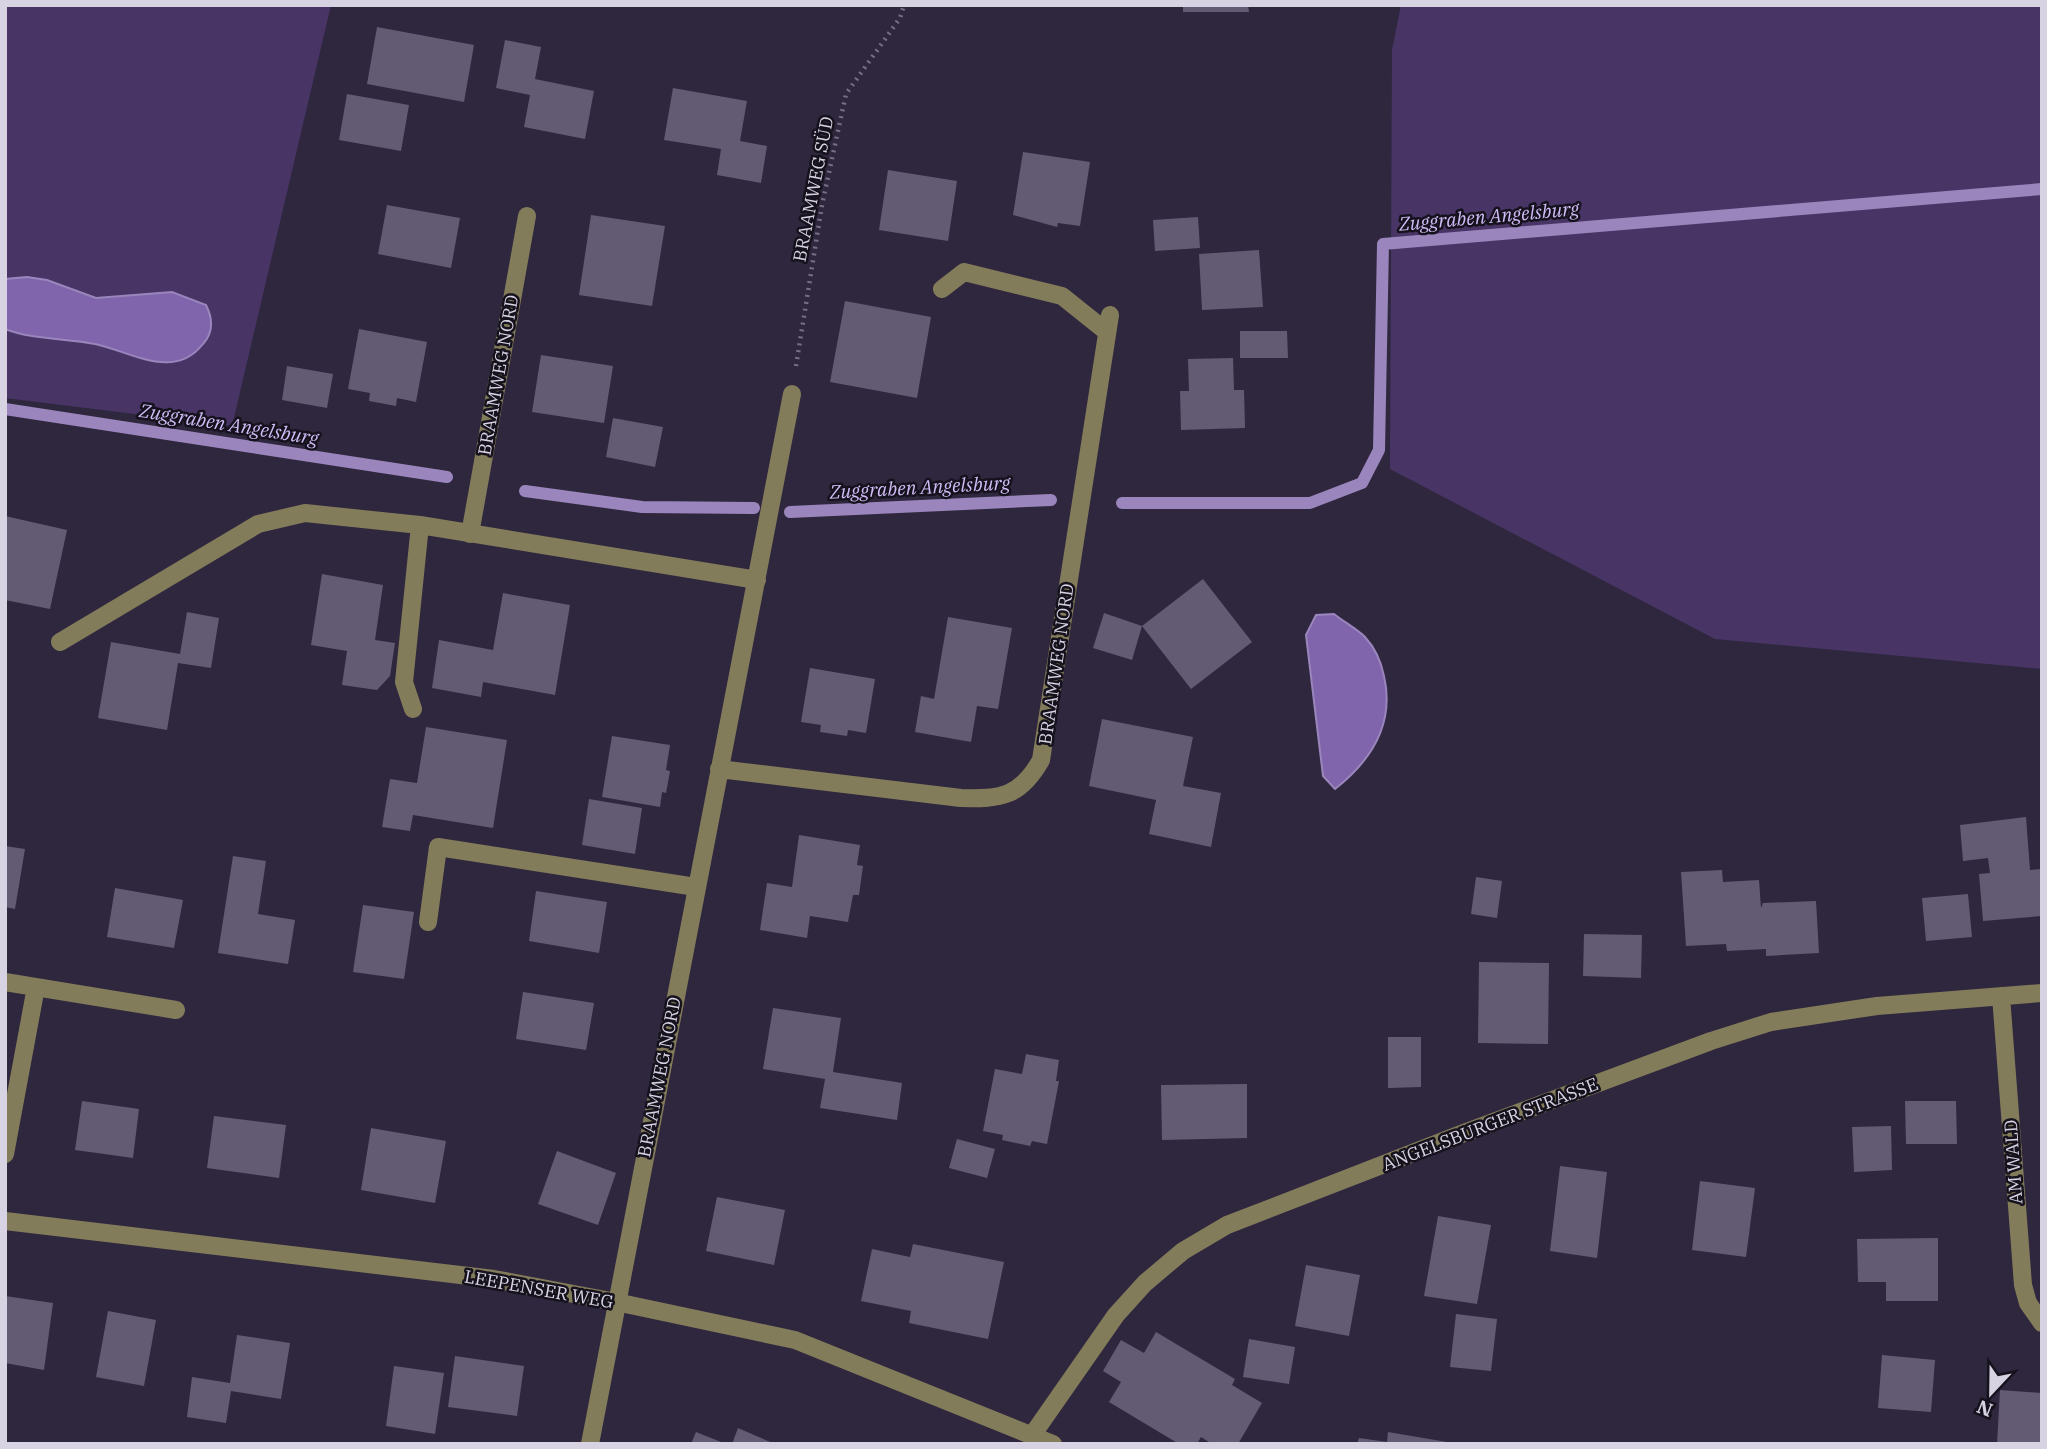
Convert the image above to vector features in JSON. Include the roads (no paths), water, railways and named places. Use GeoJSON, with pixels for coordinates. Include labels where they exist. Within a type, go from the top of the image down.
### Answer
{"type":"FeatureCollection","features":[{"type":"Feature","properties":{"kind":"street","name":"BRAAMWEG NORD"},"geometry":{"type":"LineString","coordinates":[[470,534],[527,216]]}},
{"type":"Feature","properties":{"kind":"street","name":"BRAAMWEG NORD"},"geometry":{"type":"LineString","coordinates":[[719,769],[997,799],[1016,790],[1032,777],[1041,760],[1108,324],[1062,296],[964,272],[942,289]]}},
{"type":"Feature","properties":{"kind":"street","name":"BRAAMWEG NORD"},"geometry":{"type":"LineString","coordinates":[[590,1444],[792,394]]}},
{"type":"Feature","properties":{"kind":"street"},"geometry":{"type":"LineString","coordinates":[[60,642],[258,524],[305,513],[420,525],[757,580]]}},
{"type":"Feature","properties":{"kind":"street"},"geometry":{"type":"LineString","coordinates":[[413,709],[404,682],[420,525]]}},
{"type":"Feature","properties":{"kind":"street"},"geometry":{"type":"LineString","coordinates":[[428,922],[438,847],[696,887]]}},
{"type":"Feature","properties":{"kind":"street"},"geometry":{"type":"LineString","coordinates":[[5,982],[176,1010]]}},
{"type":"Feature","properties":{"kind":"street"},"geometry":{"type":"LineString","coordinates":[[5,1154],[36,987]]}},
{"type":"Feature","properties":{"kind":"street","name":"ANGELSBURGER STRASSE"},"geometry":{"type":"LineString","coordinates":[[1033,1434],[1123,1307],[1183,1251],[1227,1225],[1490,1124],[1771,1023],[1877,1006],[2042,993]]}},
{"type":"Feature","properties":{"kind":"street","name":"AM WALD"},"geometry":{"type":"LineString","coordinates":[[2001,996],[2023,1285],[2028,1303],[2042,1323]]}},
{"type":"Feature","properties":{"kind":"street","name":"LEEPENSER WEG"},"geometry":{"type":"LineString","coordinates":[[5,1221],[481,1278],[616,1302],[795,1340],[1053,1444]]}},
{"type":"Feature","properties":{"kind":"waterway","name":"Zuggraben Angelsburg"},"geometry":{"type":"LineString","coordinates":[[1122,503],[1310,503],[1362,483],[1379,450],[1383,244],[2042,189]]}},
{"type":"Feature","properties":{"kind":"waterway","name":"Zuggraben Angelsburg"},"geometry":{"type":"LineString","coordinates":[[5,409],[447,477]]}},
{"type":"Feature","properties":{"kind":"waterway","name":"Zuggraben Angelsburg"},"geometry":{"type":"LineString","coordinates":[[525,491],[642,507],[754,508]]}},
{"type":"Feature","properties":{"kind":"waterway","name":"Zuggraben Angelsburg"},"geometry":{"type":"LineString","coordinates":[[790,512],[1051,500]]}}]}
